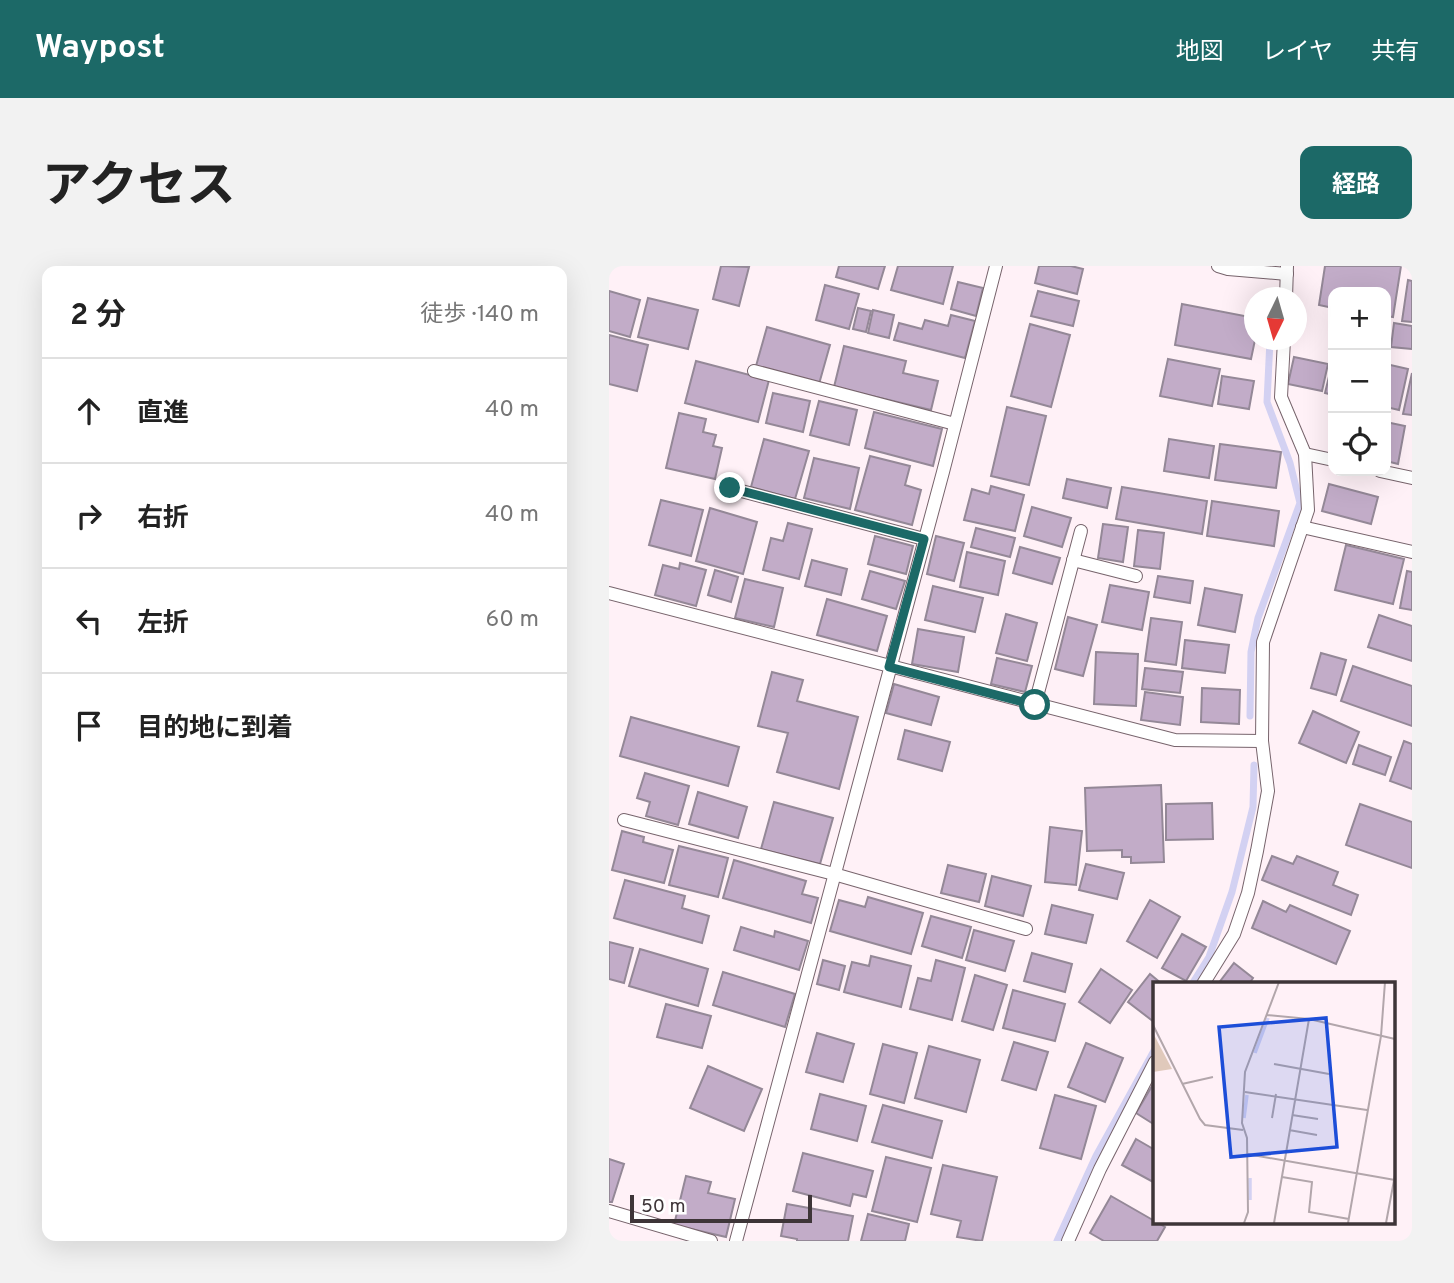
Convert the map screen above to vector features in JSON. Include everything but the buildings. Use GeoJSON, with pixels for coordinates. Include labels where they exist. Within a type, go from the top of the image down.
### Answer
{"type":"FeatureCollection","features":[{"type":"Feature","properties":{"kind":"lane"},"geometry":{"type":"LineString","coordinates":[[736,1241],[996,266]]}},
{"type":"Feature","properties":{"kind":"lane"},"geometry":{"type":"LineString","coordinates":[[1218,266],[1228,269],[1287,270]]}},
{"type":"Feature","properties":{"kind":"lane"},"geometry":{"type":"LineString","coordinates":[[1204,982],[1234,934],[1248,893],[1268,791],[1262,741],[1263,642],[1308,510],[1305,454],[1281,397],[1283,350]]}},
{"type":"Feature","properties":{"kind":"lane"},"geometry":{"type":"LineString","coordinates":[[754,371],[955,424]]}},
{"type":"Feature","properties":{"kind":"lane"},"geometry":{"type":"LineString","coordinates":[[1305,454],[1328,459]]}},
{"type":"Feature","properties":{"kind":"lane"},"geometry":{"type":"LineString","coordinates":[[1391,473],[1412,478]]}},
{"type":"Feature","properties":{"kind":"lane"},"geometry":{"type":"LineString","coordinates":[[730,488],[924,539]]}},
{"type":"Feature","properties":{"kind":"lane"},"geometry":{"type":"LineString","coordinates":[[1302,527],[1412,552]]}},
{"type":"Feature","properties":{"kind":"lane"},"geometry":{"type":"LineString","coordinates":[[1035,705],[1081,531]]}},
{"type":"Feature","properties":{"kind":"lane"},"geometry":{"type":"LineString","coordinates":[[1073,560],[1136,576]]}},
{"type":"Feature","properties":{"kind":"lane"},"geometry":{"type":"LineString","coordinates":[[609,593],[1175,740],[1262,741]]}},
{"type":"Feature","properties":{"kind":"lane"},"geometry":{"type":"LineString","coordinates":[[624,820],[834,874],[1026,929]]}},
{"type":"Feature","properties":{"kind":"lane"},"geometry":{"type":"LineString","coordinates":[[1068,1241],[1100,1169],[1153,1066]]}},
{"type":"Feature","properties":{"kind":"lane"},"geometry":{"type":"LineString","coordinates":[[609,1211],[711,1241]]}},
{"type":"Feature","properties":{"kind":"waterway"},"geometry":{"type":"LineString","coordinates":[[1250,716],[1251,652],[1258,618],[1300,503],[1290,463],[1267,402],[1270,350]]}},
{"type":"Feature","properties":{"kind":"waterway"},"geometry":{"type":"LineString","coordinates":[[1193,982],[1209,957],[1232,892],[1253,807],[1254,765]]}},
{"type":"Feature","properties":{"kind":"waterway"},"geometry":{"type":"LineString","coordinates":[[1057,1241],[1096,1156],[1153,1053]]}},
{"type":"Feature","properties":{"kind":"route"},"geometry":{"type":"LineString","coordinates":[[730,488],[924,539],[889,667],[1035,705]]}}]}
